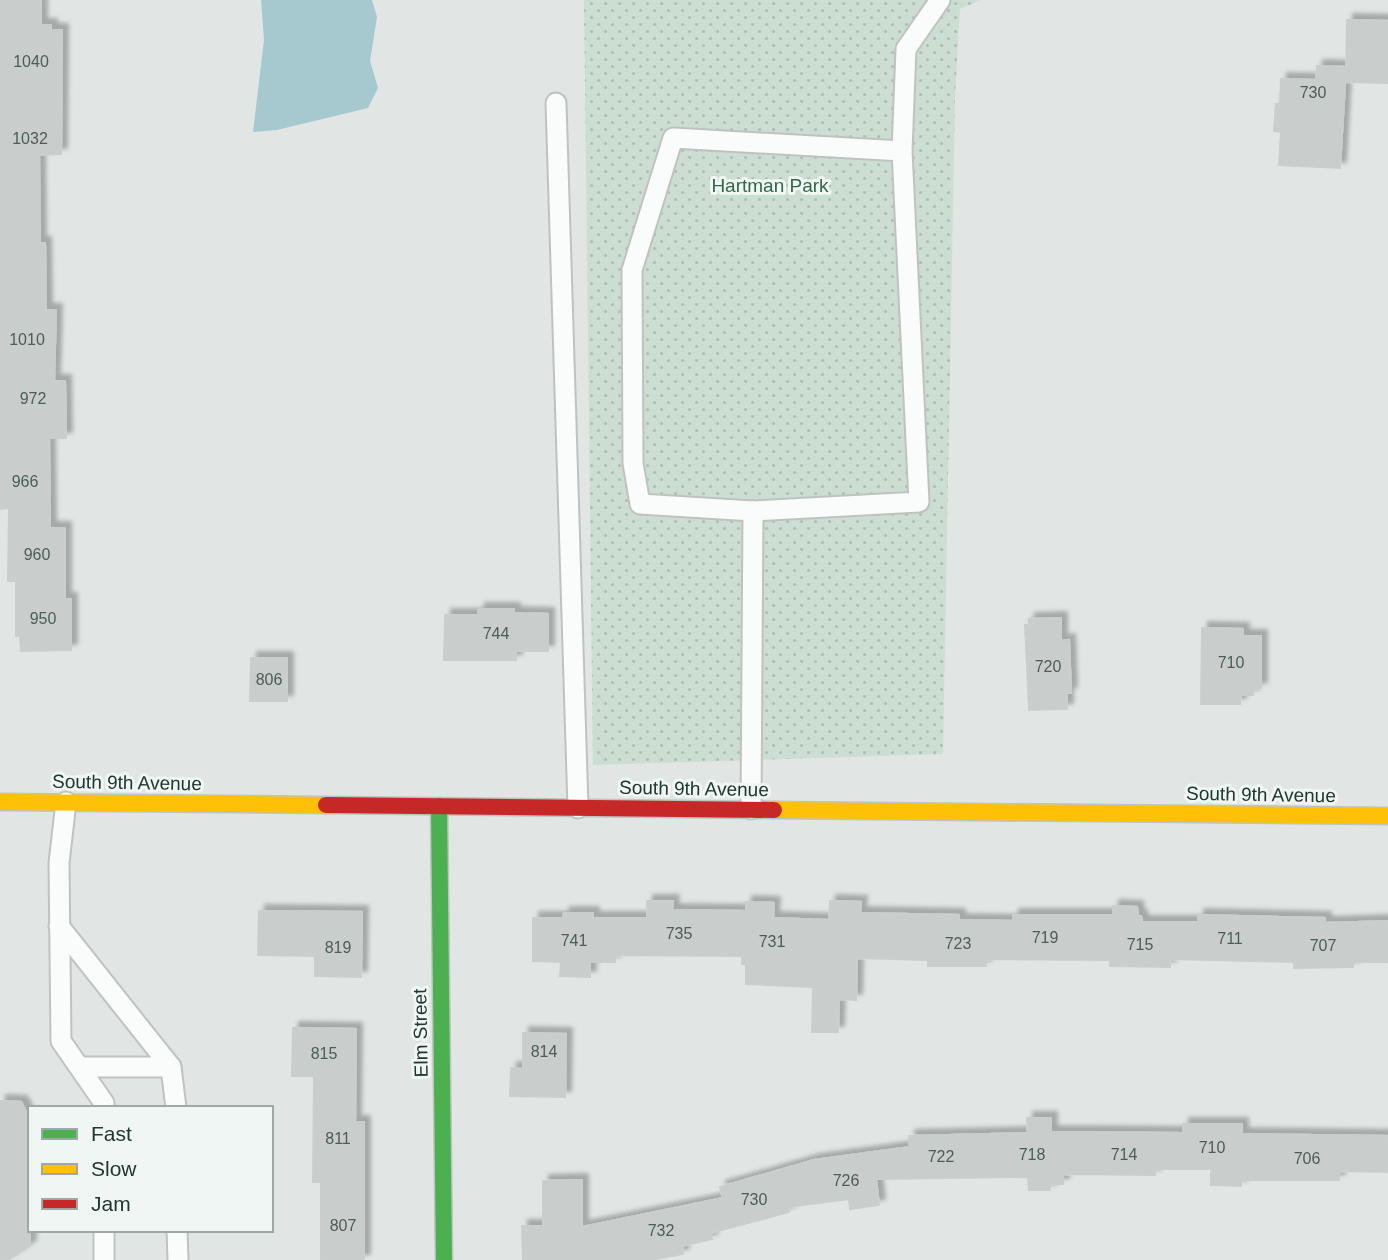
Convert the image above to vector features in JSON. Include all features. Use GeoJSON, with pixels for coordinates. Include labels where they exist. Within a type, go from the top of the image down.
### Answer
{"type":"FeatureCollection","features":[{"type":"Feature","properties":{"kind":"street","name":"South 9th Avenue"},"geometry":{"type":"LineString","coordinates":[[0,802],[1388,816]]}},
{"type":"Feature","properties":{"kind":"street","name":"Elm Street"},"geometry":{"type":"LineString","coordinates":[[439,806],[444,1260]]}},
{"type":"Feature","properties":{"kind":"lane"},"geometry":{"type":"LineString","coordinates":[[902,151],[673,138],[632,270],[633,463],[640,505],[753,511],[919,502],[902,151],[906,49],[940,0]]}},
{"type":"Feature","properties":{"kind":"lane"},"geometry":{"type":"LineString","coordinates":[[556,103],[578,808]]}},
{"type":"Feature","properties":{"kind":"lane"},"geometry":{"type":"LineString","coordinates":[[751,809],[753,511]]}},
{"type":"Feature","properties":{"kind":"lane"},"geometry":{"type":"LineString","coordinates":[[65,802],[59,863],[61,1041],[104,1106]]}},
{"type":"Feature","properties":{"kind":"lane"},"geometry":{"type":"LineString","coordinates":[[59,926],[171,1067],[176,1106]]}},
{"type":"Feature","properties":{"kind":"lane"},"geometry":{"type":"LineString","coordinates":[[80,1067],[171,1067]]}},
{"type":"Feature","properties":{"kind":"lane"},"geometry":{"type":"LineString","coordinates":[[104,1232],[104,1260]]}},
{"type":"Feature","properties":{"kind":"lane"},"geometry":{"type":"LineString","coordinates":[[177,1232],[178,1260]]}},
{"type":"Feature","properties":{"kind":"green space","name":"Hartman Park"},"geometry":{"type":"Polygon","coordinates":[[[584,0],[981,0],[960,9],[955,97],[943,754],[593,765],[584,0]]]}},
{"type":"Feature","properties":{"kind":"water"},"geometry":{"type":"Polygon","coordinates":[[[261,0],[372,0],[377,17],[370,61],[378,88],[368,108],[277,130],[253,132],[264,40],[261,0]]]}},
{"type":"Feature","properties":{"kind":"building"},"geometry":{"type":"Polygon","coordinates":[[[0,0],[41,0],[41,25],[51,25],[51,30],[62,30],[61,154],[39,155],[40,243],[45,243],[46,310],[56,310],[54,381],[65,381],[66,438],[49,438],[50,528],[65,528],[65,599],[71,599],[71,650],[21,651],[20,636],[16,636],[16,581],[8,581],[9,508],[0,509],[0,0]]]}},
{"type":"Feature","properties":{"kind":"building"},"geometry":{"type":"Polygon","coordinates":[[[1347,20],[1388,21],[1388,83],[1346,82],[1347,20]]]}},
{"type":"Feature","properties":{"kind":"building"},"geometry":{"type":"Polygon","coordinates":[[[1317,66],[1346,67],[1340,168],[1279,165],[1281,132],[1274,131],[1276,104],[1280,104],[1281,79],[1316,80],[1317,66]]]}},
{"type":"Feature","properties":{"kind":"building"},"geometry":{"type":"Polygon","coordinates":[[[479,609],[514,609],[514,613],[548,614],[548,651],[516,651],[516,660],[444,660],[445,615],[478,615],[479,609]]]}},
{"type":"Feature","properties":{"kind":"building"},"geometry":{"type":"Polygon","coordinates":[[[1061,618],[1061,641],[1069,640],[1071,693],[1067,693],[1067,709],[1029,710],[1025,625],[1029,625],[1029,619],[1061,618]]]}},
{"type":"Feature","properties":{"kind":"building"},"geometry":{"type":"Polygon","coordinates":[[[1202,628],[1243,629],[1243,636],[1261,636],[1261,688],[1253,689],[1253,695],[1241,695],[1240,704],[1201,704],[1202,628]]]}},
{"type":"Feature","properties":{"kind":"building"},"geometry":{"type":"Polygon","coordinates":[[[251,658],[287,658],[287,701],[250,701],[251,658]]]}},
{"type":"Feature","properties":{"kind":"building"},"geometry":{"type":"Polygon","coordinates":[[[647,901],[673,901],[672,910],[746,911],[746,902],[774,903],[773,918],[829,920],[830,901],[861,902],[860,913],[959,915],[959,920],[1013,921],[1013,915],[1113,915],[1113,906],[1137,907],[1142,922],[1198,922],[1198,915],[1325,918],[1325,923],[1388,921],[1388,962],[1353,962],[1353,967],[1294,968],[1294,962],[1170,959],[1170,967],[1110,966],[1110,960],[986,959],[986,966],[928,966],[928,960],[857,958],[856,1000],[839,999],[838,1032],[812,1032],[813,987],[746,984],[746,964],[742,964],[742,956],[615,955],[615,962],[590,962],[590,977],[560,976],[561,962],[533,961],[533,918],[563,918],[564,913],[593,913],[593,918],[647,918],[647,901]]]}},
{"type":"Feature","properties":{"kind":"building"},"geometry":{"type":"Polygon","coordinates":[[[259,911],[362,912],[361,977],[315,976],[315,956],[258,955],[259,911]]]}},
{"type":"Feature","properties":{"kind":"building"},"geometry":{"type":"Polygon","coordinates":[[[293,1028],[356,1029],[355,1122],[364,1122],[364,1260],[321,1260],[321,1182],[313,1182],[314,1076],[292,1076],[293,1028]]]}},
{"type":"Feature","properties":{"kind":"building"},"geometry":{"type":"Polygon","coordinates":[[[523,1033],[566,1034],[565,1097],[510,1096],[511,1068],[523,1069],[523,1033]]]}},
{"type":"Feature","properties":{"kind":"building"},"geometry":{"type":"Polygon","coordinates":[[[0,1101],[21,1102],[28,1115],[30,1246],[8,1260],[0,1260],[0,1101]]]}},
{"type":"Feature","properties":{"kind":"building"},"geometry":{"type":"Polygon","coordinates":[[[1027,1118],[1051,1118],[1051,1132],[1183,1133],[1183,1124],[1242,1124],[1242,1134],[1388,1136],[1388,1172],[1339,1171],[1339,1180],[1241,1180],[1241,1186],[1211,1185],[1211,1169],[1155,1169],[1155,1175],[1063,1174],[1063,1184],[1050,1184],[1050,1190],[1029,1190],[1028,1177],[876,1179],[879,1205],[850,1209],[849,1199],[788,1207],[789,1212],[710,1233],[712,1239],[682,1246],[683,1254],[652,1260],[523,1260],[522,1226],[543,1226],[543,1181],[582,1180],[582,1227],[723,1198],[720,1187],[814,1160],[910,1147],[909,1136],[1028,1133],[1027,1118]]]}},
{"type":"Feature","properties":{"kind":"traffic: fast"},"geometry":{"type":"LineString","coordinates":[[439,806],[444,1260]]}},
{"type":"Feature","properties":{"kind":"traffic: slow"},"geometry":{"type":"LineString","coordinates":[[0,802],[326,805]]}},
{"type":"Feature","properties":{"kind":"traffic: slow"},"geometry":{"type":"LineString","coordinates":[[774,810],[1388,816]]}},
{"type":"Feature","properties":{"kind":"traffic: jam"},"geometry":{"type":"LineString","coordinates":[[326,805],[774,810]]}}]}
